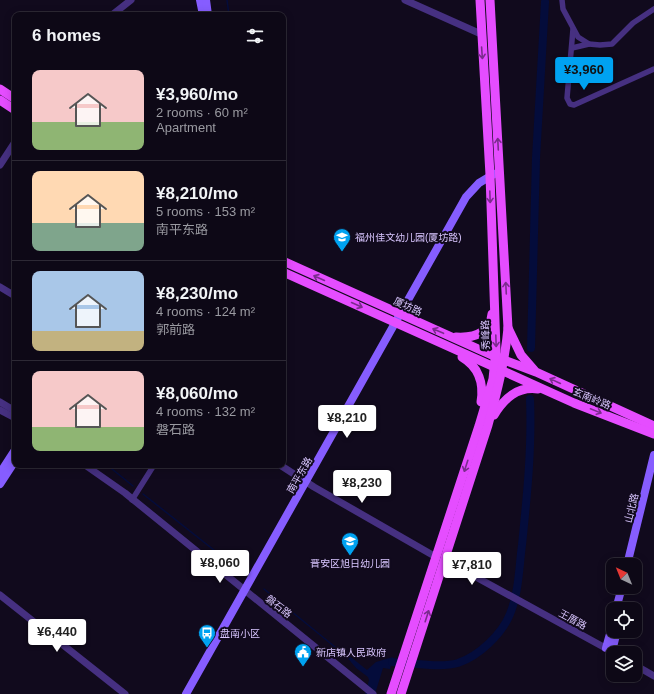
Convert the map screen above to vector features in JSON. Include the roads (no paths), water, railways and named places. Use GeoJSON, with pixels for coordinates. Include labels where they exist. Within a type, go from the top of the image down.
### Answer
{"type":"FeatureCollection","features":[{"type":"Feature","properties":{"kind":"main road"},"geometry":{"type":"LineString","coordinates":[[200,0],[202,12]]}},
{"type":"Feature","properties":{"kind":"main road"},"geometry":{"type":"LineString","coordinates":[[206,0],[208,12]]}},
{"type":"Feature","properties":{"kind":"main road","name":"秀峰路"},"geometry":{"type":"LineString","coordinates":[[401,694],[416,654],[488,424],[500,359],[508,328],[481,34],[480,0]]}},
{"type":"Feature","properties":{"kind":"main road","name":"秀峰路"},"geometry":{"type":"LineString","coordinates":[[490,0],[495,176],[494,296],[500,359]]}},
{"type":"Feature","properties":{"kind":"main road"},"geometry":{"type":"LineString","coordinates":[[0,90],[12,97]]}},
{"type":"Feature","properties":{"kind":"main road"},"geometry":{"type":"LineString","coordinates":[[0,100],[12,108]]}},
{"type":"Feature","properties":{"kind":"main road","name":"南平东路"},"geometry":{"type":"LineString","coordinates":[[191,694],[400,319],[466,197],[473,188],[495,176]]}},
{"type":"Feature","properties":{"kind":"main road","name":"厦坊路"},"geometry":{"type":"LineString","coordinates":[[286,262],[400,319],[450,347],[523,379]]}},
{"type":"Feature","properties":{"kind":"main road","name":"厦坊路"},"geometry":{"type":"LineString","coordinates":[[286,273],[400,319],[453,337],[500,359],[525,365]]}},
{"type":"Feature","properties":{"kind":"main road"},"geometry":{"type":"LineString","coordinates":[[453,337],[472,337],[484,330],[491,318],[494,296]]}},
{"type":"Feature","properties":{"kind":"main road"},"geometry":{"type":"LineString","coordinates":[[508,328],[525,365]]}},
{"type":"Feature","properties":{"kind":"main road"},"geometry":{"type":"LineString","coordinates":[[450,347],[470,362],[479,375],[482,392],[478,426]]}},
{"type":"Feature","properties":{"kind":"main road","name":"玄南岭路"},"geometry":{"type":"LineString","coordinates":[[525,365],[536,372],[654,426]]}},
{"type":"Feature","properties":{"kind":"main road","name":"秀峰路"},"geometry":{"type":"LineString","coordinates":[[391,694],[478,426],[499,369]]}},
{"type":"Feature","properties":{"kind":"main road","name":"玄南岭路"},"geometry":{"type":"LineString","coordinates":[[523,379],[574,403],[654,434]]}},
{"type":"Feature","properties":{"kind":"main road"},"geometry":{"type":"LineString","coordinates":[[488,424],[504,401],[514,393],[523,389],[532,388],[548,390]]}},
{"type":"Feature","properties":{"kind":"main road"},"geometry":{"type":"LineString","coordinates":[[0,473],[12,455]]}},
{"type":"Feature","properties":{"kind":"main road","name":"山北路"},"geometry":{"type":"LineString","coordinates":[[629,558],[654,455]]}},
{"type":"Feature","properties":{"kind":"main road"},"geometry":{"type":"LineString","coordinates":[[0,484],[12,466]]}},
{"type":"Feature","properties":{"kind":"main road","name":"山北路"},"geometry":{"type":"LineString","coordinates":[[635,558],[654,477]]}},
{"type":"Feature","properties":{"kind":"main road","name":"南平东路"},"geometry":{"type":"LineString","coordinates":[[186,694],[247,593]]}},
{"type":"Feature","properties":{"kind":"street"},"geometry":{"type":"LineString","coordinates":[[116,12],[131,0]]}},
{"type":"Feature","properties":{"kind":"street"},"geometry":{"type":"LineString","coordinates":[[405,0],[481,34]]}},
{"type":"Feature","properties":{"kind":"street"},"geometry":{"type":"LineString","coordinates":[[562,0],[563,9],[573,29],[578,37],[589,44]]}},
{"type":"Feature","properties":{"kind":"street"},"geometry":{"type":"LineString","coordinates":[[572,48],[589,44],[612,44],[633,23],[654,9]]}},
{"type":"Feature","properties":{"kind":"street"},"geometry":{"type":"LineString","coordinates":[[573,29],[567,98],[570,104],[574,105],[654,69]]}},
{"type":"Feature","properties":{"kind":"street"},"geometry":{"type":"LineString","coordinates":[[0,165],[12,147]]}},
{"type":"Feature","properties":{"kind":"street"},"geometry":{"type":"LineString","coordinates":[[0,287],[12,294]]}},
{"type":"Feature","properties":{"kind":"street"},"geometry":{"type":"LineString","coordinates":[[0,402],[12,409]]}},
{"type":"Feature","properties":{"kind":"street"},"geometry":{"type":"LineString","coordinates":[[0,410],[12,416]]}},
{"type":"Feature","properties":{"kind":"street","name":"磐石路"},"geometry":{"type":"LineString","coordinates":[[89,468],[132,500],[373,694]]}},
{"type":"Feature","properties":{"kind":"street"},"geometry":{"type":"LineString","coordinates":[[132,500],[152,468]]}},
{"type":"Feature","properties":{"kind":"street"},"geometry":{"type":"LineString","coordinates":[[285,468],[436,557]]}},
{"type":"Feature","properties":{"kind":"street","name":"王厝路"},"geometry":{"type":"LineString","coordinates":[[445,560],[606,648]]}},
{"type":"Feature","properties":{"kind":"street"},"geometry":{"type":"LineString","coordinates":[[0,595],[125,694]]}},
{"type":"Feature","properties":{"kind":"street"},"geometry":{"type":"LineString","coordinates":[[642,669],[654,676]]}},
{"type":"Feature","properties":{"kind":"waterway"},"geometry":{"type":"LineString","coordinates":[[227,0],[229,12]]}},
{"type":"Feature","properties":{"kind":"waterway"},"geometry":{"type":"LineString","coordinates":[[531,348],[536,158],[545,2]]}},
{"type":"Feature","properties":{"kind":"waterway"},"geometry":{"type":"LineString","coordinates":[[392,662],[435,665],[458,663],[482,650],[496,636],[506,622],[515,597],[522,545],[530,454],[530,399]]}},
{"type":"Feature","properties":{"kind":"waterway"},"geometry":{"type":"LineString","coordinates":[[111,468],[133,486]]}},
{"type":"Feature","properties":{"kind":"waterway"},"geometry":{"type":"LineString","coordinates":[[143,494],[243,573]]}},
{"type":"Feature","properties":{"kind":"waterway"},"geometry":{"type":"LineString","coordinates":[[264,589],[346,656]]}},
{"type":"Feature","properties":{"kind":"place","name":"福州佳文幼儿园(厦坊路)"},"geometry":{"type":"Point","coordinates":[342,252]}},
{"type":"Feature","properties":{"kind":"place","name":"晋安区旭日幼儿园"},"geometry":{"type":"Point","coordinates":[350,556]}},
{"type":"Feature","properties":{"kind":"place","name":"盘南小区"},"geometry":{"type":"Point","coordinates":[207,648]}},
{"type":"Feature","properties":{"kind":"place","name":"新店镇人民政府"},"geometry":{"type":"Point","coordinates":[303,667]}}]}
